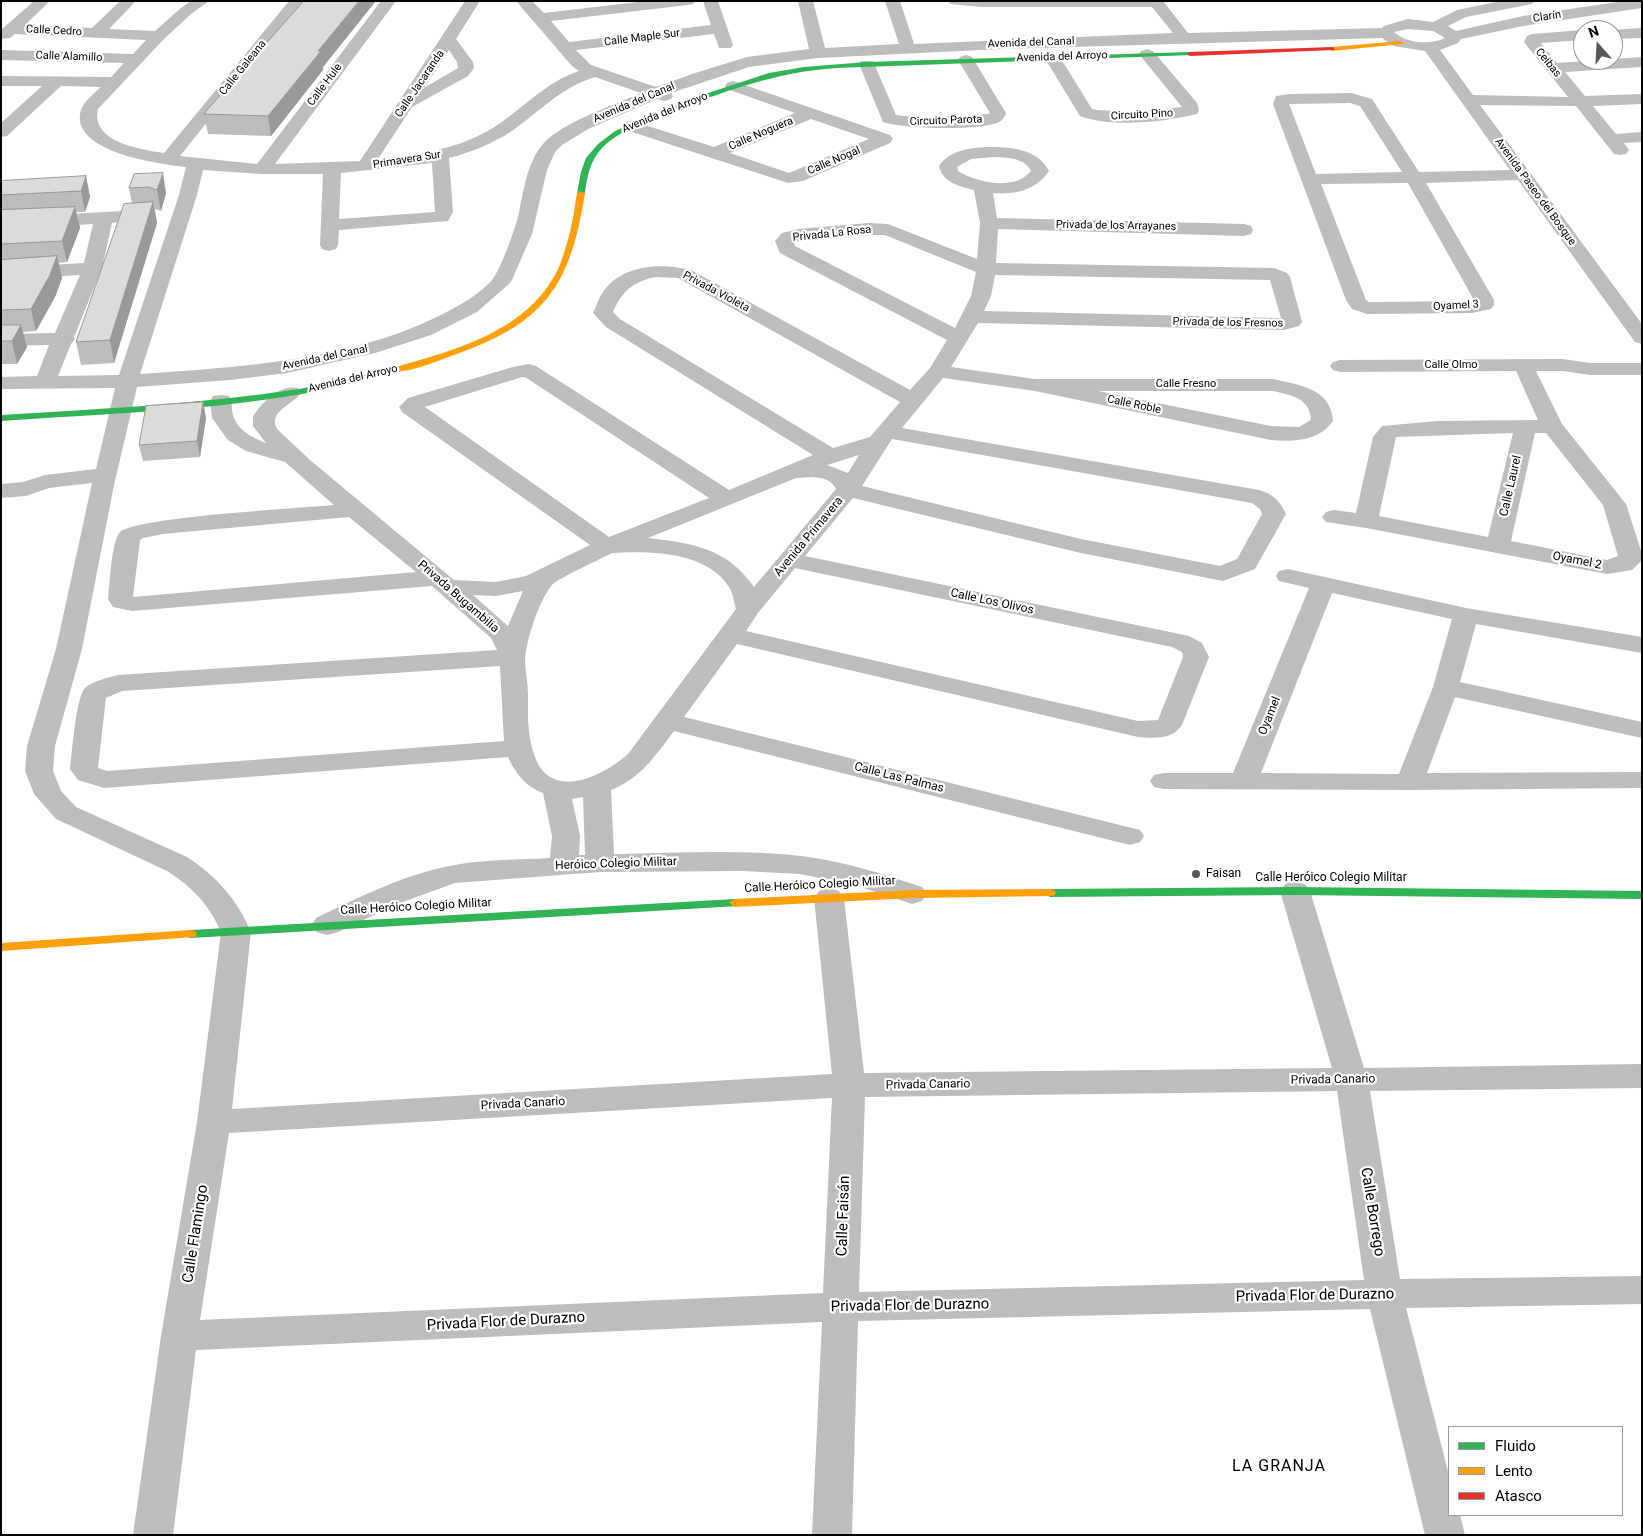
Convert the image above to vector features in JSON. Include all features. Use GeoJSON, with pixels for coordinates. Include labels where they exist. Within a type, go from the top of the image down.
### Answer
{"type":"FeatureCollection","features":[{"type":"Feature","properties":{"kind":"street","name":"Calle Cedro"},"geometry":{"type":"LineString","coordinates":[[6,34],[43,1]]}},
{"type":"Feature","properties":{"kind":"street","name":"Calle Cedro"},"geometry":{"type":"LineString","coordinates":[[96,33],[129,1]]}},
{"type":"Feature","properties":{"kind":"street"},"geometry":{"type":"LineString","coordinates":[[1,81],[112,84],[186,11],[202,1]]}},
{"type":"Feature","properties":{"kind":"street","name":"Calle Galeana"},"geometry":{"type":"LineString","coordinates":[[169,159],[298,1]]}},
{"type":"Feature","properties":{"kind":"street","name":"Calle Hule"},"geometry":{"type":"LineString","coordinates":[[262,169],[389,1]]}},
{"type":"Feature","properties":{"kind":"street","name":"Calle Jacaranda"},"geometry":{"type":"LineString","coordinates":[[365,166],[473,1]]}},
{"type":"Feature","properties":{"kind":"street"},"geometry":{"type":"LineString","coordinates":[[524,1],[578,63],[648,96],[688,104]]}},
{"type":"Feature","properties":{"kind":"street"},"geometry":{"type":"LineString","coordinates":[[540,18],[688,1]]}},
{"type":"Feature","properties":{"kind":"street"},"geometry":{"type":"LineString","coordinates":[[710,1],[726,46]]}},
{"type":"Feature","properties":{"kind":"street"},"geometry":{"type":"LineString","coordinates":[[805,1],[818,53]]}},
{"type":"Feature","properties":{"kind":"street"},"geometry":{"type":"LineString","coordinates":[[892,1],[908,49]]}},
{"type":"Feature","properties":{"kind":"street"},"geometry":{"type":"LineString","coordinates":[[955,1],[981,3],[1155,4],[1160,6],[1184,38]]}},
{"type":"Feature","properties":{"kind":"street"},"geometry":{"type":"LineString","coordinates":[[1453,36],[1447,31],[1435,27],[1456,7],[1527,1]]}},
{"type":"Feature","properties":{"kind":"street"},"geometry":{"type":"LineString","coordinates":[[981,3],[1002,44]]}},
{"type":"Feature","properties":{"kind":"street"},"geometry":{"type":"LineString","coordinates":[[1069,3],[1090,41]]}},
{"type":"Feature","properties":{"kind":"street","name":"Clarín"},"geometry":{"type":"LineString","coordinates":[[1429,46],[1448,43],[1453,40],[1453,36],[1523,21],[1642,3]]}},
{"type":"Feature","properties":{"kind":"street","name":"Avenida del Canal"},"geometry":{"type":"LineString","coordinates":[[1,383],[127,381],[230,374],[287,367],[368,348],[424,331],[470,308],[501,282],[522,234],[538,170],[547,150],[566,134],[648,96],[701,76],[764,59],[818,53],[1002,44],[1386,33],[1389,29],[1397,26],[1422,24],[1435,27]]}},
{"type":"Feature","properties":{"kind":"street","name":"Calle Maple Sur"},"geometry":{"type":"LineString","coordinates":[[565,47],[719,29]]}},
{"type":"Feature","properties":{"kind":"street","name":"Calle Cedro"},"geometry":{"type":"LineString","coordinates":[[6,34],[96,33],[159,36]]}},
{"type":"Feature","properties":{"kind":"street"},"geometry":{"type":"LineString","coordinates":[[1386,33],[1390,38],[1402,43],[1429,46]]}},
{"type":"Feature","properties":{"kind":"street"},"geometry":{"type":"LineString","coordinates":[[1623,34],[1642,33]]}},
{"type":"Feature","properties":{"kind":"street","name":"Ceibas"},"geometry":{"type":"LineString","coordinates":[[1573,37],[1532,39],[1532,42],[1615,145],[1642,137]]}},
{"type":"Feature","properties":{"kind":"street"},"geometry":{"type":"LineString","coordinates":[[407,104],[462,74],[466,68],[465,62],[449,40]]}},
{"type":"Feature","properties":{"kind":"street","name":"Avenida del Arroyo"},"geometry":{"type":"LineString","coordinates":[[1,418],[221,401],[290,393],[378,374],[436,358],[489,338],[528,316],[549,292],[562,270],[577,216],[587,163],[595,150],[617,132],[734,86],[767,76],[802,69],[867,64],[1331,49],[1402,43]]}},
{"type":"Feature","properties":{"kind":"street","name":"Avenida Paseo del Bosque"},"geometry":{"type":"LineString","coordinates":[[1429,46],[1642,338]]}},
{"type":"Feature","properties":{"kind":"street","name":"Circuito Pino"},"geometry":{"type":"LineString","coordinates":[[1052,57],[1086,112],[1091,115],[1106,117],[1180,113],[1191,110],[1191,107],[1147,54]]}},
{"type":"Feature","properties":{"kind":"street","name":"Calle Alamillo"},"geometry":{"type":"LineString","coordinates":[[1,55],[136,59]]}},
{"type":"Feature","properties":{"kind":"street","name":"Circuito Parota"},"geometry":{"type":"LineString","coordinates":[[867,64],[889,118],[893,120],[908,123],[992,119],[998,113],[966,60]]}},
{"type":"Feature","properties":{"kind":"street"},"geometry":{"type":"LineString","coordinates":[[1552,68],[1642,62]]}},
{"type":"Feature","properties":{"kind":"street"},"geometry":{"type":"LineString","coordinates":[[604,74],[659,80],[701,76]]}},
{"type":"Feature","properties":{"kind":"street"},"geometry":{"type":"LineString","coordinates":[[604,74],[618,89],[617,101],[607,114]]}},
{"type":"Feature","properties":{"kind":"street","name":"Primavera Sur"},"geometry":{"type":"LineString","coordinates":[[112,84],[90,108],[88,114],[90,127],[99,137],[114,146],[169,159],[262,169],[332,168],[365,166],[440,156],[484,141],[567,82],[604,74]]}},
{"type":"Feature","properties":{"kind":"street"},"geometry":{"type":"LineString","coordinates":[[1,132],[55,83]]}},
{"type":"Feature","properties":{"kind":"street","name":"Calle Nogal"},"geometry":{"type":"LineString","coordinates":[[632,126],[788,178],[797,177],[884,139],[734,86]]}},
{"type":"Feature","properties":{"kind":"street","name":"Oyamel 3"},"geometry":{"type":"LineString","coordinates":[[1351,98],[1361,100],[1366,103],[1414,178],[1484,300],[1484,305],[1472,307],[1367,308],[1359,305],[1310,179],[1282,100],[1351,98]]}},
{"type":"Feature","properties":{"kind":"street"},"geometry":{"type":"LineString","coordinates":[[1471,103],[1541,106],[1563,102],[1642,99]]}},
{"type":"Feature","properties":{"kind":"street","name":"Calle Noguera"},"geometry":{"type":"LineString","coordinates":[[713,154],[810,113]]}},
{"type":"Feature","properties":{"kind":"street"},"geometry":{"type":"LineString","coordinates":[[331,225],[441,217],[444,212],[440,156]]}},
{"type":"Feature","properties":{"kind":"street"},"geometry":{"type":"LineString","coordinates":[[196,162],[188,195],[127,381],[104,480],[69,649],[39,759],[42,783],[48,794],[66,812],[177,864],[215,895],[228,911],[236,932]]}},
{"type":"Feature","properties":{"kind":"street"},"geometry":{"type":"LineString","coordinates":[[329,245],[332,168]]}},
{"type":"Feature","properties":{"kind":"street"},"geometry":{"type":"LineString","coordinates":[[1310,179],[1459,177],[1476,181],[1524,177]]}},
{"type":"Feature","properties":{"kind":"street","name":"Avenida Primavera"},"geometry":{"type":"LineString","coordinates":[[597,786],[620,776],[630,768],[731,635],[748,609],[848,490],[882,437],[938,371],[972,318],[981,296],[986,269],[989,223],[983,187]]}},
{"type":"Feature","properties":{"kind":"street"},"geometry":{"type":"LineString","coordinates":[[1,224],[144,216]]}},
{"type":"Feature","properties":{"kind":"street"},"geometry":{"type":"LineString","coordinates":[[48,376],[65,339],[89,276],[104,218]]}},
{"type":"Feature","properties":{"kind":"street","name":"Privada de los Arrayanes"},"geometry":{"type":"LineString","coordinates":[[989,223],[1244,230]]}},
{"type":"Feature","properties":{"kind":"street","name":"Privada La Rosa"},"geometry":{"type":"LineString","coordinates":[[958,338],[787,249],[784,241],[788,237],[798,235],[869,229],[888,230],[986,269]]}},
{"type":"Feature","properties":{"kind":"street","name":"Privada de los Fresnos"},"geometry":{"type":"LineString","coordinates":[[972,318],[1284,324],[1292,322],[1280,277],[1274,274],[986,269]]}},
{"type":"Feature","properties":{"kind":"street","name":"Privada Violeta"},"geometry":{"type":"LineString","coordinates":[[830,456],[612,323],[603,312],[613,292],[628,281],[643,274],[659,270],[684,274],[914,401]]}},
{"type":"Feature","properties":{"kind":"street"},"geometry":{"type":"LineString","coordinates":[[1,274],[89,276]]}},
{"type":"Feature","properties":{"kind":"street"},"geometry":{"type":"LineString","coordinates":[[1,285],[89,276]]}},
{"type":"Feature","properties":{"kind":"street"},"geometry":{"type":"LineString","coordinates":[[1,340],[65,339]]}},
{"type":"Feature","properties":{"kind":"street","name":"Calle Olmo"},"geometry":{"type":"LineString","coordinates":[[1563,365],[1585,361],[1642,361]]}},
{"type":"Feature","properties":{"kind":"street","name":"Oyamel 2"},"geometry":{"type":"LineString","coordinates":[[1334,517],[1498,545],[1607,567],[1623,565],[1631,558],[1614,504],[1552,426],[1523,365]]}},
{"type":"Feature","properties":{"kind":"street","name":"Calle Olmo"},"geometry":{"type":"LineString","coordinates":[[1340,366],[1563,365],[1590,369],[1642,369]]}},
{"type":"Feature","properties":{"kind":"street"},"geometry":{"type":"LineString","coordinates":[[726,499],[529,370],[520,370],[412,404],[412,409],[607,546],[660,546],[692,552],[730,572],[744,589],[748,609]]}},
{"type":"Feature","properties":{"kind":"street","name":"Calle Roble"},"geometry":{"type":"LineString","coordinates":[[938,371],[1035,385],[1272,433],[1306,432],[1319,425],[1323,416]]}},
{"type":"Feature","properties":{"kind":"street","name":"Calle Fresno"},"geometry":{"type":"LineString","coordinates":[[1035,385],[1273,385],[1310,396],[1320,406],[1323,416]]}},
{"type":"Feature","properties":{"kind":"street","name":"Privada Bugambilia"},"geometry":{"type":"LineString","coordinates":[[290,393],[268,410],[264,416],[265,428],[293,458],[506,639],[513,657],[517,748],[531,774],[546,785],[556,788],[579,790],[597,786]]}},
{"type":"Feature","properties":{"kind":"street","name":"Privada Bugambilia"},"geometry":{"type":"LineString","coordinates":[[221,401],[224,420],[237,436],[261,449],[293,458]]}},
{"type":"Feature","properties":{"kind":"street"},"geometry":{"type":"LineString","coordinates":[[1366,521],[1384,437],[1390,431],[1437,428],[1552,426]]}},
{"type":"Feature","properties":{"kind":"street","name":"Calle Laurel"},"geometry":{"type":"LineString","coordinates":[[1498,545],[1525,427]]}},
{"type":"Feature","properties":{"kind":"street"},"geometry":{"type":"LineString","coordinates":[[355,510],[164,527],[134,532],[128,538],[120,599],[126,604],[132,604],[442,583],[496,589],[512,587],[543,578],[607,546],[726,499],[788,472],[882,437],[1259,497],[1270,505],[1274,514],[1246,564],[1224,574],[1081,546],[848,490],[843,480],[828,472],[808,470],[788,472]]}},
{"type":"Feature","properties":{"kind":"street"},"geometry":{"type":"LineString","coordinates":[[9,495],[44,491],[104,480]]}},
{"type":"Feature","properties":{"kind":"street","name":"Calle Los Olivos"},"geometry":{"type":"LineString","coordinates":[[731,635],[1138,729],[1158,730],[1169,725],[1196,657],[1193,648],[1180,641],[791,560]]}},
{"type":"Feature","properties":{"kind":"street"},"geometry":{"type":"LineString","coordinates":[[1288,576],[1466,615],[1641,648]]}},
{"type":"Feature","properties":{"kind":"street"},"geometry":{"type":"LineString","coordinates":[[517,748],[104,780],[88,774],[84,769],[94,695],[99,690],[118,683],[513,657],[517,635],[524,614],[543,578]]}},
{"type":"Feature","properties":{"kind":"street","name":"Oyamel"},"geometry":{"type":"LineString","coordinates":[[1244,780],[1323,584]]}},
{"type":"Feature","properties":{"kind":"street"},"geometry":{"type":"LineString","coordinates":[[1410,782],[1446,687],[1466,615]]}},
{"type":"Feature","properties":{"kind":"street"},"geometry":{"type":"LineString","coordinates":[[1446,687],[1642,730]]}},
{"type":"Feature","properties":{"kind":"street","name":"Calle Las Palmas"},"geometry":{"type":"LineString","coordinates":[[667,721],[1130,836]]}},
{"type":"Feature","properties":{"kind":"street"},"geometry":{"type":"LineString","coordinates":[[1164,781],[1410,782],[1642,780]]}},
{"type":"Feature","properties":{"kind":"street"},"geometry":{"type":"LineString","coordinates":[[597,786],[600,863]]}},
{"type":"Feature","properties":{"kind":"street"},"geometry":{"type":"LineString","coordinates":[[556,788],[566,836],[564,866]]}},
{"type":"Feature","properties":{"kind":"street","name":"Heróico Colegio Militar"},"geometry":{"type":"LineString","coordinates":[[326,925],[375,902],[435,879],[474,871],[600,863],[743,862],[800,865],[862,877],[912,894]]}},
{"type":"Feature","properties":{"kind":"street","name":"Calle Heróico Colegio Militar"},"geometry":{"type":"LineString","coordinates":[[1,947],[326,925],[912,894],[1295,891],[1642,895]]}},
{"type":"Feature","properties":{"kind":"street","name":"Calle Borrego"},"geometry":{"type":"LineString","coordinates":[[1295,891],[1352,1080],[1384,1294],[1445,1535]]}},
{"type":"Feature","properties":{"kind":"street","name":"Calle Faisán"},"geometry":{"type":"LineString","coordinates":[[829,898],[849,1086],[832,1535]]}},
{"type":"Feature","properties":{"kind":"street","name":"Calle Flamingo"},"geometry":{"type":"LineString","coordinates":[[153,1535],[179,1336],[214,1122],[236,932]]}},
{"type":"Feature","properties":{"kind":"street","name":"Privada Canario"},"geometry":{"type":"LineString","coordinates":[[214,1122],[849,1086],[1642,1076]]}},
{"type":"Feature","properties":{"kind":"street","name":"Privada Flor de Durazno"},"geometry":{"type":"LineString","coordinates":[[179,1336],[841,1307],[1642,1290]]}},
{"type":"Feature","properties":{"kind":"building"},"geometry":{"type":"Polygon","coordinates":[[[304,1],[359,1],[268,116],[204,114],[304,1]]]}},
{"type":"Feature","properties":{"kind":"building"},"geometry":{"type":"Polygon","coordinates":[[[163,173],[157,190],[149,187],[129,188],[134,174],[163,173]]]}},
{"type":"Feature","properties":{"kind":"building"},"geometry":{"type":"Polygon","coordinates":[[[86,176],[81,191],[1,195],[1,181],[86,176]]]}},
{"type":"Feature","properties":{"kind":"building"},"geometry":{"type":"Polygon","coordinates":[[[153,202],[110,340],[76,342],[124,204],[153,202]]]}},
{"type":"Feature","properties":{"kind":"building"},"geometry":{"type":"Polygon","coordinates":[[[75,207],[62,241],[1,244],[1,210],[75,207]]]}},
{"type":"Feature","properties":{"kind":"building"},"geometry":{"type":"Polygon","coordinates":[[[57,256],[50,275],[31,309],[1,310],[1,260],[57,256]]]}},
{"type":"Feature","properties":{"kind":"building"},"geometry":{"type":"Polygon","coordinates":[[[1,325],[21,325],[12,341],[1,341],[1,325]]]}},
{"type":"Feature","properties":{"kind":"building"},"geometry":{"type":"Polygon","coordinates":[[[203,402],[197,441],[139,445],[146,406],[203,402]]]}},
{"type":"Feature","properties":{"kind":"traffic: fast"},"geometry":{"type":"LineString","coordinates":[[581,193],[584,172],[590,158],[600,146],[618,133],[711,94],[769,75],[825,66],[1190,54]]}},
{"type":"Feature","properties":{"kind":"traffic: fast"},"geometry":{"type":"LineString","coordinates":[[1,418],[202,404],[251,398],[301,391],[399,369]]}},
{"type":"Feature","properties":{"kind":"traffic: fast"},"geometry":{"type":"LineString","coordinates":[[1050,893],[1295,891],[1642,895]]}},
{"type":"Feature","properties":{"kind":"traffic: fast"},"geometry":{"type":"LineString","coordinates":[[191,934],[735,903]]}},
{"type":"Feature","properties":{"kind":"traffic: slow"},"geometry":{"type":"LineString","coordinates":[[1332,49],[1401,43]]}},
{"type":"Feature","properties":{"kind":"traffic: slow"},"geometry":{"type":"LineString","coordinates":[[399,369],[446,355],[492,337],[513,325],[532,310],[548,292],[565,262],[574,233],[581,193]]}},
{"type":"Feature","properties":{"kind":"traffic: slow"},"geometry":{"type":"LineString","coordinates":[[735,903],[912,894],[1050,893]]}},
{"type":"Feature","properties":{"kind":"traffic: slow"},"geometry":{"type":"LineString","coordinates":[[1,947],[191,934]]}},
{"type":"Feature","properties":{"kind":"traffic: jam"},"geometry":{"type":"LineString","coordinates":[[1190,54],[1332,49]]}},
{"type":"Feature","properties":{"kind":"place","name":"Faisan"},"geometry":{"type":"Point","coordinates":[1196,874]}},
{"type":"Feature","properties":{"kind":"district","name":"LA GRANJA"},"geometry":{"type":"Point","coordinates":[1279,1467]}}]}
